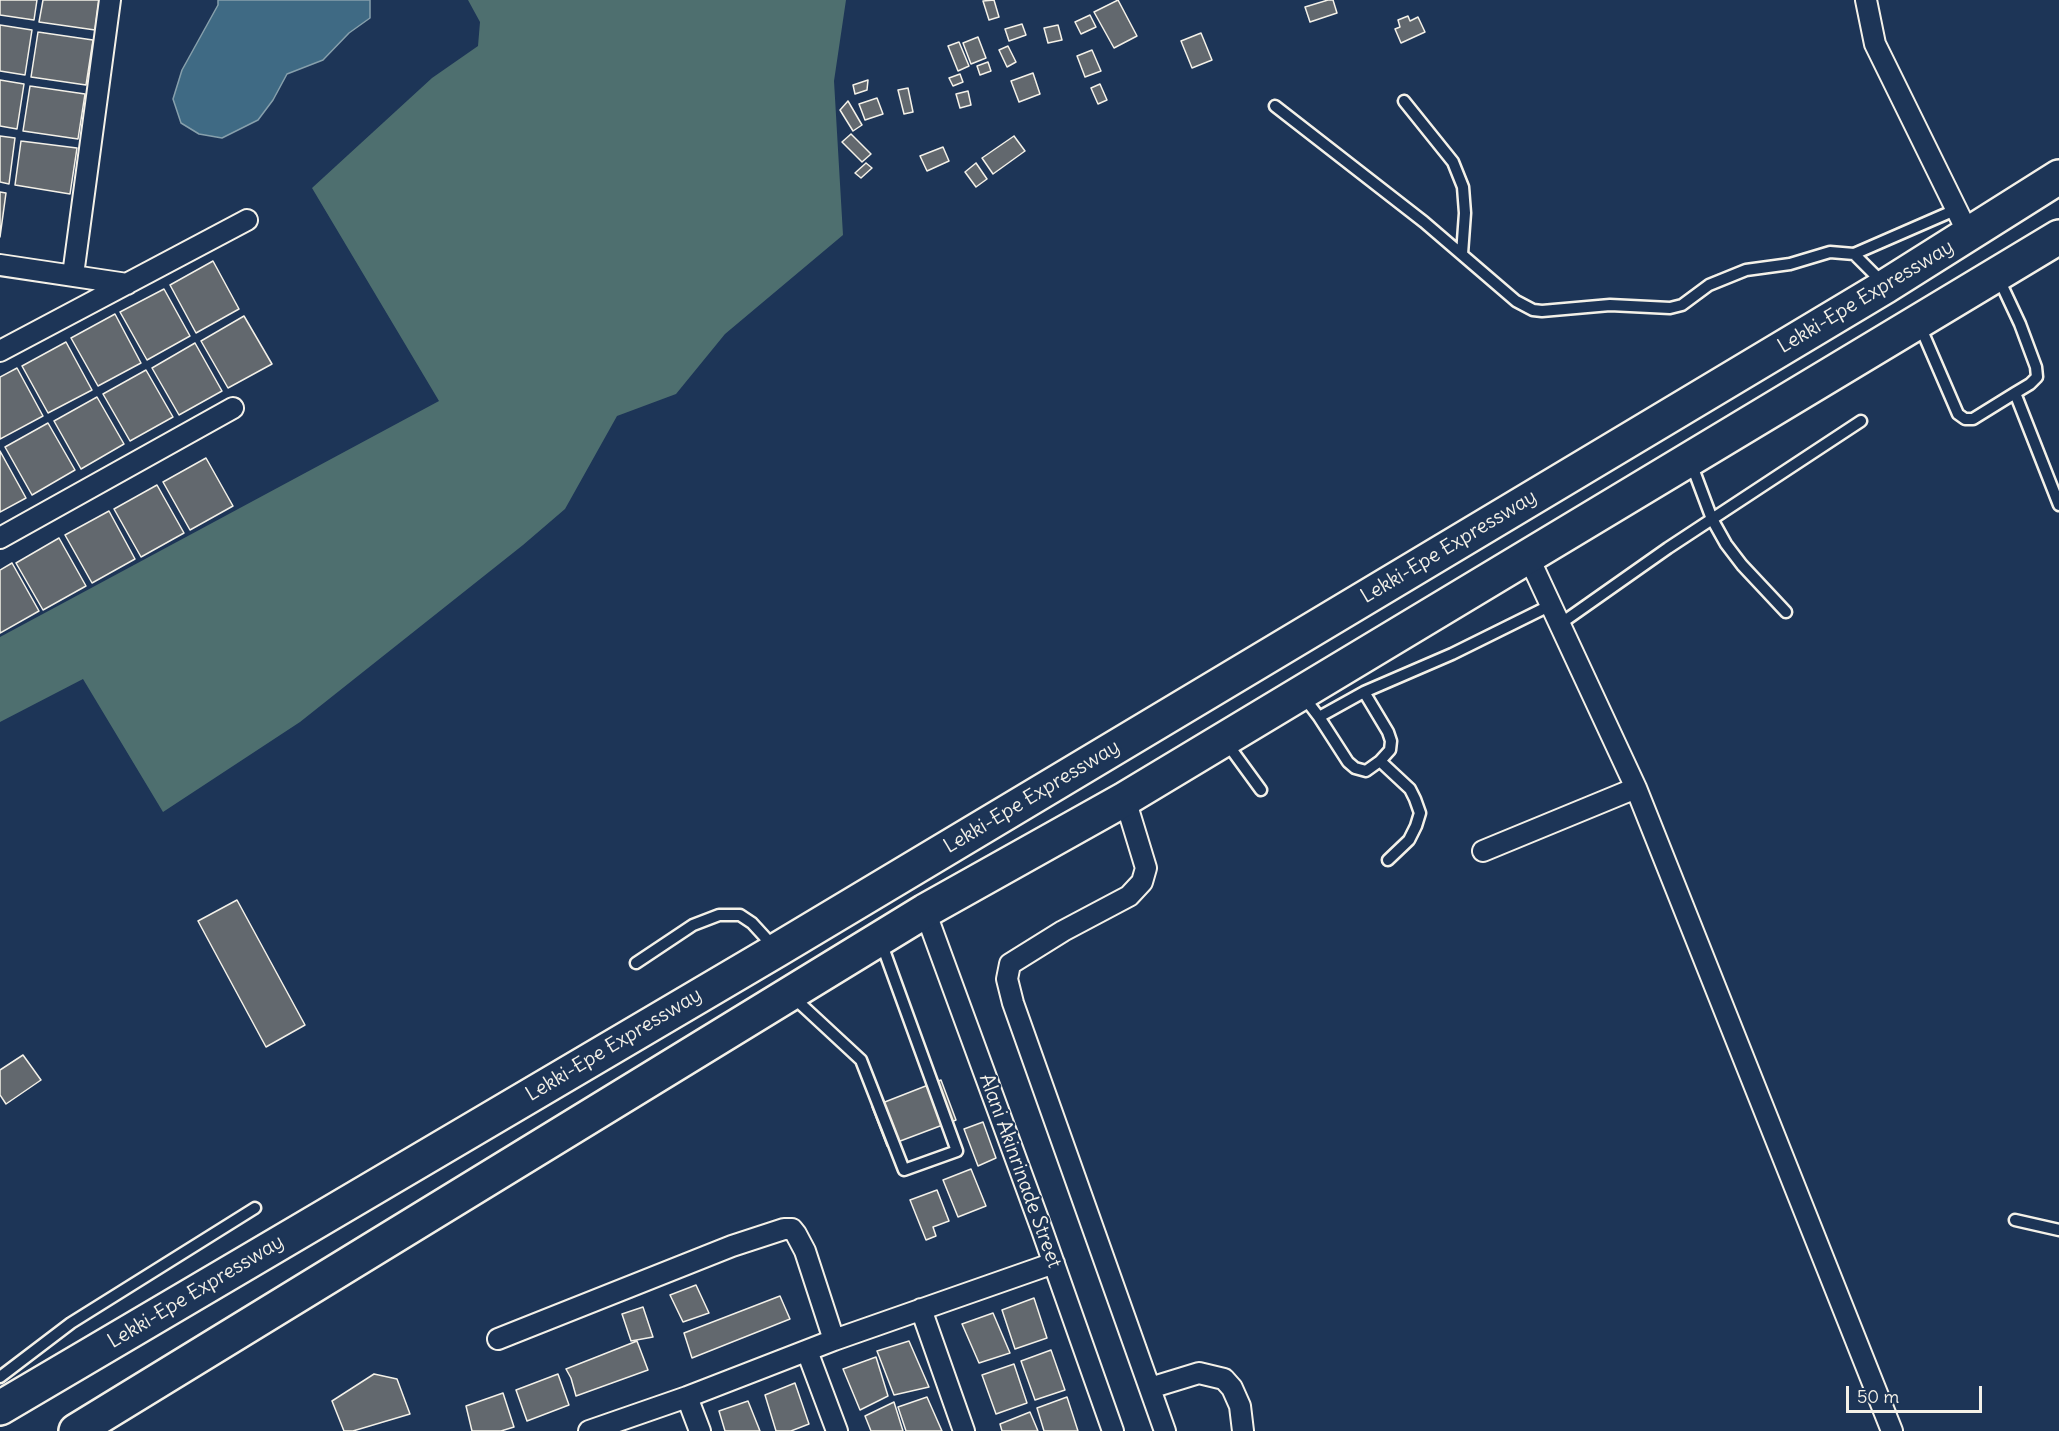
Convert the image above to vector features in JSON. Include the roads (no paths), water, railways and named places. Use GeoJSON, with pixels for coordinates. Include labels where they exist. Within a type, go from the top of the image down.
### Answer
{"type":"FeatureCollection","features":[{"type":"Feature","properties":{"kind":"highway","name":"Lekki-Epe Expressway"},"geometry":{"type":"LineString","coordinates":[[0,1408],[777,950],[1886,286],[1962,223],[2059,177]]}},
{"type":"Feature","properties":{"kind":"highway"},"geometry":{"type":"LineString","coordinates":[[76,1431],[925,911],[1125,799],[1224,740],[1310,705],[1528,556],[2059,237]]}},
{"type":"Feature","properties":{"kind":"street"},"geometry":{"type":"LineString","coordinates":[[73,275],[110,0]]}},
{"type":"Feature","properties":{"kind":"street"},"geometry":{"type":"LineString","coordinates":[[1866,0],[1875,44],[1962,223]]}},
{"type":"Feature","properties":{"kind":"street"},"geometry":{"type":"LineString","coordinates":[[0,351],[247,219]]}},
{"type":"Feature","properties":{"kind":"street"},"geometry":{"type":"LineString","coordinates":[[0,265],[126,284]]}},
{"type":"Feature","properties":{"kind":"street"},"geometry":{"type":"LineString","coordinates":[[0,538],[233,408]]}},
{"type":"Feature","properties":{"kind":"street"},"geometry":{"type":"LineString","coordinates":[[1528,556],[1636,788],[1892,1431]]}},
{"type":"Feature","properties":{"kind":"street"},"geometry":{"type":"LineString","coordinates":[[1483,851],[1636,788]]}},
{"type":"Feature","properties":{"kind":"street"},"geometry":{"type":"LineString","coordinates":[[1125,799],[1146,868],[1142,882],[1130,896],[1063,931],[1010,964],[1007,979],[1013,1004],[1165,1431]]}},
{"type":"Feature","properties":{"kind":"street","name":"Alani Akinrinade Street"},"geometry":{"type":"LineString","coordinates":[[925,911],[1113,1431]]}},
{"type":"Feature","properties":{"kind":"street"},"geometry":{"type":"LineString","coordinates":[[498,1339],[732,1246],[784,1229],[792,1229],[805,1251],[834,1340]]}},
{"type":"Feature","properties":{"kind":"street"},"geometry":{"type":"LineString","coordinates":[[588,1431],[687,1397],[834,1340],[1054,1263]]}},
{"type":"Feature","properties":{"kind":"street"},"geometry":{"type":"LineString","coordinates":[[921,1309],[964,1431]]}},
{"type":"Feature","properties":{"kind":"street"},"geometry":{"type":"LineString","coordinates":[[807,1351],[837,1431]]}},
{"type":"Feature","properties":{"kind":"street"},"geometry":{"type":"LineString","coordinates":[[1150,1388],[1199,1373],[1224,1379],[1232,1388],[1240,1406],[1243,1431]]}},
{"type":"Feature","properties":{"kind":"street"},"geometry":{"type":"LineString","coordinates":[[687,1397],[700,1431]]}},
{"type":"Feature","properties":{"kind":"lane"},"geometry":{"type":"LineString","coordinates":[[1404,100],[1453,162],[1463,187],[1465,213],[1462,254]]}},
{"type":"Feature","properties":{"kind":"lane"},"geometry":{"type":"LineString","coordinates":[[1275,106],[1424,222],[1516,301],[1533,310],[1610,305],[1670,308],[1682,305],[1709,285],[1746,270],[1790,264],[1830,252],[1854,254],[1962,223]]}},
{"type":"Feature","properties":{"kind":"lane"},"geometry":{"type":"LineString","coordinates":[[1854,254],[1886,286]]}},
{"type":"Feature","properties":{"kind":"lane"},"geometry":{"type":"LineString","coordinates":[[1918,321],[1959,414],[1965,419],[1973,419],[2030,384],[2037,377],[2036,367],[2020,324],[1997,274]]}},
{"type":"Feature","properties":{"kind":"lane"},"geometry":{"type":"LineString","coordinates":[[2015,393],[2059,505]]}},
{"type":"Feature","properties":{"kind":"lane"},"geometry":{"type":"LineString","coordinates":[[1560,624],[1861,420]]}},
{"type":"Feature","properties":{"kind":"lane"},"geometry":{"type":"LineString","coordinates":[[1690,459],[1712,519],[1732,553],[1786,612]]}},
{"type":"Feature","properties":{"kind":"lane"},"geometry":{"type":"LineString","coordinates":[[1364,692],[1391,741],[1390,750],[1366,771],[1355,768],[1348,762],[1310,705],[1364,692],[1452,654],[1551,605]]}},
{"type":"Feature","properties":{"kind":"lane"},"geometry":{"type":"LineString","coordinates":[[1224,740],[1261,790]]}},
{"type":"Feature","properties":{"kind":"lane"},"geometry":{"type":"LineString","coordinates":[[1380,761],[1410,789],[1420,813],[1408,840],[1388,860]]}},
{"type":"Feature","properties":{"kind":"lane"},"geometry":{"type":"LineString","coordinates":[[636,963],[693,926],[719,915],[740,915],[752,922],[777,950]]}},
{"type":"Feature","properties":{"kind":"lane"},"geometry":{"type":"LineString","coordinates":[[790,994],[861,1060],[904,1170],[957,1152],[880,939]]}},
{"type":"Feature","properties":{"kind":"lane"},"geometry":{"type":"LineString","coordinates":[[0,1377],[71,1323],[255,1208]]}},
{"type":"Feature","properties":{"kind":"lane"},"geometry":{"type":"LineString","coordinates":[[2015,1220],[2059,1230]]}},
{"type":"Feature","properties":{"kind":"water"},"geometry":{"type":"Polygon","coordinates":[[[218,0],[370,0],[370,18],[349,33],[323,60],[287,74],[273,100],[258,120],[222,138],[199,134],[181,123],[173,99],[182,70],[218,5],[218,0]]]}}]}
